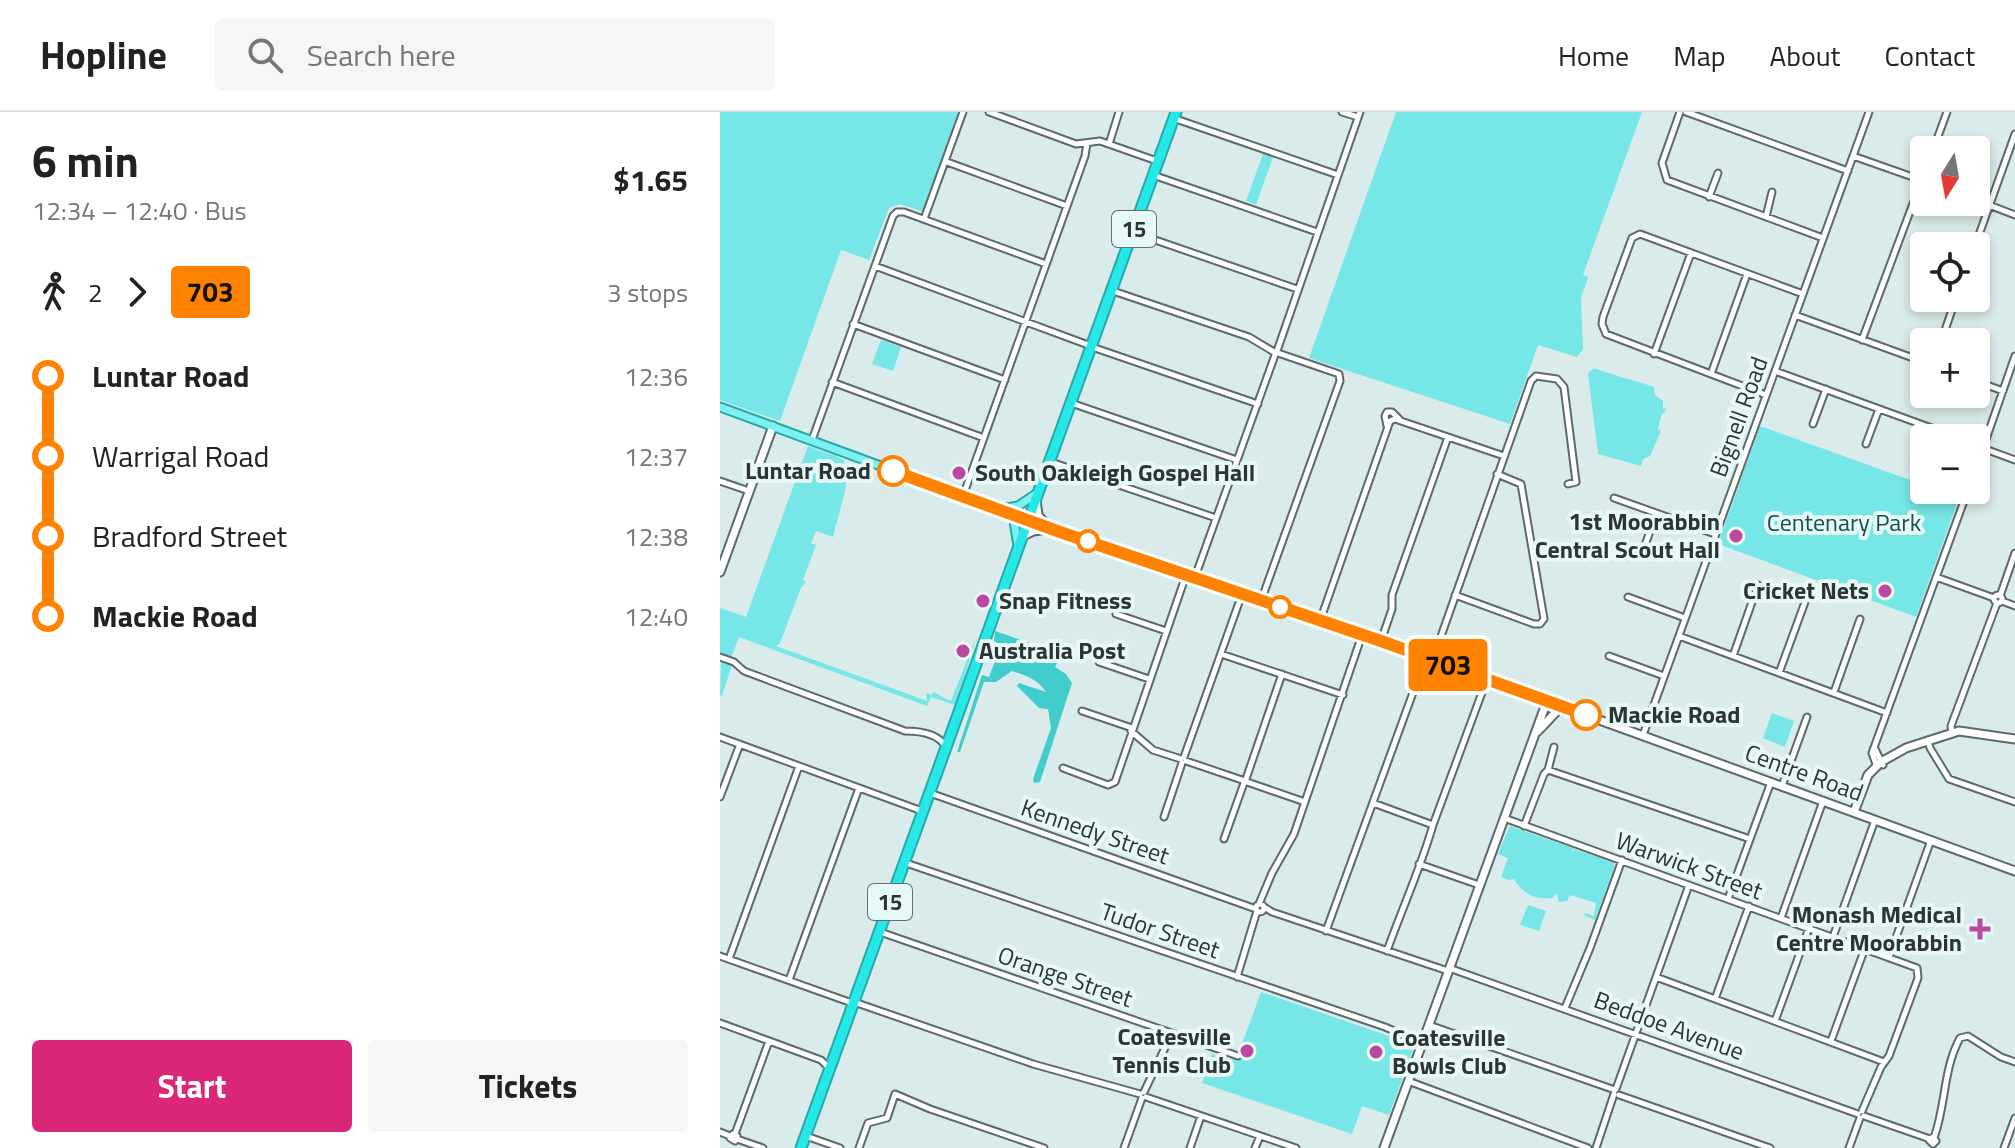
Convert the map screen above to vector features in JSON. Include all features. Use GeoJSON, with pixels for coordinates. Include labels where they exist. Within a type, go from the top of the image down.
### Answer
{"type":"FeatureCollection","features":[{"type":"Feature","properties":{"kind":"highway","name":"15"},"geometry":{"type":"LineString","coordinates":[[801,1148],[1174,115]]}},
{"type":"Feature","properties":{"kind":"main road","name":"Centre Road"},"geometry":{"type":"LineString","coordinates":[[720,407],[1051,529],[1429,658],[2015,871]]}},
{"type":"Feature","properties":{"kind":"main road"},"geometry":{"type":"LineString","coordinates":[[720,572],[773,426]]}},
{"type":"Feature","properties":{"kind":"main road"},"geometry":{"type":"LineString","coordinates":[[998,509],[1018,506],[1037,495],[1038,515],[1051,529]]}},
{"type":"Feature","properties":{"kind":"main road"},"geometry":{"type":"LineString","coordinates":[[1013,515],[1020,541],[1033,531],[1051,529]]}},
{"type":"Feature","properties":{"kind":"main road"},"geometry":{"type":"LineString","coordinates":[[1384,1148],[1547,701]]}},
{"type":"Feature","properties":{"kind":"main road"},"geometry":{"type":"LineString","coordinates":[[1535,734],[1559,705]]}},
{"type":"Feature","properties":{"kind":"main road"},"geometry":{"type":"LineString","coordinates":[[1854,812],[1865,779],[1880,765],[1902,753],[1962,731],[2015,740]]}},
{"type":"Feature","properties":{"kind":"street"},"geometry":{"type":"LineString","coordinates":[[989,112],[1076,144],[1100,141],[1158,162]]}},
{"type":"Feature","properties":{"kind":"street"},"geometry":{"type":"LineString","coordinates":[[1109,144],[1119,112]]}},
{"type":"Feature","properties":{"kind":"street"},"geometry":{"type":"LineString","coordinates":[[1195,578],[1359,115],[1342,112]]}},
{"type":"Feature","properties":{"kind":"street"},"geometry":{"type":"LineString","coordinates":[[1823,238],[1672,184],[1663,175],[1663,160],[1683,112],[1848,171]]}},
{"type":"Feature","properties":{"kind":"street"},"geometry":{"type":"LineString","coordinates":[[1858,112],[1869,114]]}},
{"type":"Feature","properties":{"kind":"street"},"geometry":{"type":"LineString","coordinates":[[1938,136],[1947,112]]}},
{"type":"Feature","properties":{"kind":"street"},"geometry":{"type":"LineString","coordinates":[[926,220],[964,114]]}},
{"type":"Feature","properties":{"kind":"street","name":"Bignell Road"},"geometry":{"type":"LineString","coordinates":[[1643,735],[1869,114]]}},
{"type":"Feature","properties":{"kind":"street"},"geometry":{"type":"LineString","coordinates":[[1174,115],[1338,175]]}},
{"type":"Feature","properties":{"kind":"street"},"geometry":{"type":"LineString","coordinates":[[1990,202],[2015,134]]}},
{"type":"Feature","properties":{"kind":"street"},"geometry":{"type":"LineString","coordinates":[[963,496],[1088,150],[1087,143]]}},
{"type":"Feature","properties":{"kind":"street"},"geometry":{"type":"LineString","coordinates":[[1853,156],[1910,174]]}},
{"type":"Feature","properties":{"kind":"street"},"geometry":{"type":"LineString","coordinates":[[947,162],[1067,206]]}},
{"type":"Feature","properties":{"kind":"street"},"geometry":{"type":"LineString","coordinates":[[1709,197],[1718,173]]}},
{"type":"Feature","properties":{"kind":"street"},"geometry":{"type":"LineString","coordinates":[[1153,175],[1317,232]]}},
{"type":"Feature","properties":{"kind":"street"},"geometry":{"type":"LineString","coordinates":[[1766,217],[1772,192]]}},
{"type":"Feature","properties":{"kind":"street"},"geometry":{"type":"LineString","coordinates":[[1990,205],[2015,215]]}},
{"type":"Feature","properties":{"kind":"street"},"geometry":{"type":"LineString","coordinates":[[812,440],[874,266],[897,212],[1046,264]]}},
{"type":"Feature","properties":{"kind":"street"},"geometry":{"type":"LineString","coordinates":[[1862,340],[1910,213]]}},
{"type":"Feature","properties":{"kind":"street"},"geometry":{"type":"LineString","coordinates":[[1132,232],[1297,289]]}},
{"type":"Feature","properties":{"kind":"street"},"geometry":{"type":"LineString","coordinates":[[1766,395],[1611,338],[1603,329],[1603,317],[1635,235],[1803,294]]}},
{"type":"Feature","properties":{"kind":"street"},"geometry":{"type":"LineString","coordinates":[[1654,354],[1691,253]]}},
{"type":"Feature","properties":{"kind":"street"},"geometry":{"type":"LineString","coordinates":[[874,266],[1258,404]]}},
{"type":"Feature","properties":{"kind":"street"},"geometry":{"type":"LineString","coordinates":[[1711,374],[1747,274]]}},
{"type":"Feature","properties":{"kind":"street"},"geometry":{"type":"LineString","coordinates":[[1112,290],[1249,337],[1276,353],[1339,374],[1340,381],[1261,601]]}},
{"type":"Feature","properties":{"kind":"street"},"geometry":{"type":"LineString","coordinates":[[1795,315],[1910,357]]}},
{"type":"Feature","properties":{"kind":"street"},"geometry":{"type":"LineString","coordinates":[[853,324],[1005,380]]}},
{"type":"Feature","properties":{"kind":"street"},"geometry":{"type":"LineString","coordinates":[[1990,424],[2015,356]]}},
{"type":"Feature","properties":{"kind":"street"},"geometry":{"type":"LineString","coordinates":[[1775,371],[1921,424]]}},
{"type":"Feature","properties":{"kind":"street"},"geometry":{"type":"LineString","coordinates":[[1326,931],[1455,595],[1534,377],[1557,379],[1564,387],[1579,482],[1568,484]]}},
{"type":"Feature","properties":{"kind":"street"},"geometry":{"type":"LineString","coordinates":[[832,382],[984,438]]}},
{"type":"Feature","properties":{"kind":"street"},"geometry":{"type":"LineString","coordinates":[[1990,386],[2003,391]]}},
{"type":"Feature","properties":{"kind":"street"},"geometry":{"type":"LineString","coordinates":[[1813,424],[1826,389]]}},
{"type":"Feature","properties":{"kind":"street"},"geometry":{"type":"LineString","coordinates":[[1071,403],[1237,460]]}},
{"type":"Feature","properties":{"kind":"street"},"geometry":{"type":"LineString","coordinates":[[1866,444],[1879,409]]}},
{"type":"Feature","properties":{"kind":"street"},"geometry":{"type":"LineString","coordinates":[[1387,429],[1387,412],[1392,412],[1400,420]]}},
{"type":"Feature","properties":{"kind":"street"},"geometry":{"type":"LineString","coordinates":[[1320,621],[1390,421],[1400,420],[1504,456]]}},
{"type":"Feature","properties":{"kind":"street"},"geometry":{"type":"LineString","coordinates":[[1381,641],[1392,609],[1392,595],[1448,437]]}},
{"type":"Feature","properties":{"kind":"street"},"geometry":{"type":"LineString","coordinates":[[1990,450],[2015,460]]}},
{"type":"Feature","properties":{"kind":"street"},"geometry":{"type":"LineString","coordinates":[[1050,461],[1216,518]]}},
{"type":"Feature","properties":{"kind":"street"},"geometry":{"type":"LineString","coordinates":[[1455,595],[1534,624],[1540,624],[1544,619],[1521,484],[1497,474]]}},
{"type":"Feature","properties":{"kind":"street"},"geometry":{"type":"LineString","coordinates":[[720,481],[749,491]]}},
{"type":"Feature","properties":{"kind":"street"},"geometry":{"type":"LineString","coordinates":[[1614,498],[1715,534]]}},
{"type":"Feature","properties":{"kind":"street"},"geometry":{"type":"LineString","coordinates":[[1880,765],[1872,756],[1963,504]]}},
{"type":"Feature","properties":{"kind":"street"},"geometry":{"type":"LineString","coordinates":[[1643,551],[1656,514]]}},
{"type":"Feature","properties":{"kind":"street"},"geometry":{"type":"LineString","coordinates":[[1952,733],[2015,553]]}},
{"type":"Feature","properties":{"kind":"street"},"geometry":{"type":"LineString","coordinates":[[1063,768],[1112,785],[1115,782],[1186,575]]}},
{"type":"Feature","properties":{"kind":"street"},"geometry":{"type":"LineString","coordinates":[[1936,577],[2015,606]]}},
{"type":"Feature","properties":{"kind":"street"},"geometry":{"type":"LineString","coordinates":[[1733,656],[1758,585]]}},
{"type":"Feature","properties":{"kind":"street"},"geometry":{"type":"LineString","coordinates":[[1164,817],[1242,594]]}},
{"type":"Feature","properties":{"kind":"street"},"geometry":{"type":"LineString","coordinates":[[1628,597],[1685,618]]}},
{"type":"Feature","properties":{"kind":"street"},"geometry":{"type":"LineString","coordinates":[[1779,673],[1805,602]]}},
{"type":"Feature","properties":{"kind":"street"},"geometry":{"type":"LineString","coordinates":[[1116,614],[1166,631]]}},
{"type":"Feature","properties":{"kind":"street"},"geometry":{"type":"LineString","coordinates":[[1834,692],[1860,619]]}},
{"type":"Feature","properties":{"kind":"street"},"geometry":{"type":"LineString","coordinates":[[1237,977],[1271,874],[1293,836],[1364,635]]}},
{"type":"Feature","properties":{"kind":"street"},"geometry":{"type":"LineString","coordinates":[[1679,636],[1887,713]]}},
{"type":"Feature","properties":{"kind":"street"},"geometry":{"type":"LineString","coordinates":[[1221,654],[1343,695]]}},
{"type":"Feature","properties":{"kind":"street"},"geometry":{"type":"LineString","coordinates":[[1609,656],[1664,676]]}},
{"type":"Feature","properties":{"kind":"street"},"geometry":{"type":"LineString","coordinates":[[720,657],[734,662],[744,671],[905,731],[918,731],[939,738],[946,748]]}},
{"type":"Feature","properties":{"kind":"street"},"geometry":{"type":"LineString","coordinates":[[1099,662],[1149,679]]}},
{"type":"Feature","properties":{"kind":"street"},"geometry":{"type":"LineString","coordinates":[[1224,839],[1282,674]]}},
{"type":"Feature","properties":{"kind":"street"},"geometry":{"type":"LineString","coordinates":[[1387,951],[1419,864],[1429,846],[1433,825],[1487,679]]}},
{"type":"Feature","properties":{"kind":"street"},"geometry":{"type":"LineString","coordinates":[[1082,711],[1131,730],[1153,750],[1305,802]]}},
{"type":"Feature","properties":{"kind":"street"},"geometry":{"type":"LineString","coordinates":[[1782,786],[1807,717]]}},
{"type":"Feature","properties":{"kind":"street"},"geometry":{"type":"LineString","coordinates":[[939,738],[951,734]]}},
{"type":"Feature","properties":{"kind":"street"},"geometry":{"type":"LineString","coordinates":[[720,737],[923,812]]}},
{"type":"Feature","properties":{"kind":"street"},"geometry":{"type":"LineString","coordinates":[[1929,742],[1949,779],[2015,802]]}},
{"type":"Feature","properties":{"kind":"street"},"geometry":{"type":"LineString","coordinates":[[720,797],[740,744]]}},
{"type":"Feature","properties":{"kind":"street"},"geometry":{"type":"LineString","coordinates":[[1523,825],[1548,770],[1554,747]]}},
{"type":"Feature","properties":{"kind":"street"},"geometry":{"type":"LineString","coordinates":[[729,959],[799,766]]}},
{"type":"Feature","properties":{"kind":"street"},"geometry":{"type":"LineString","coordinates":[[1548,770],[1750,839]]}},
{"type":"Feature","properties":{"kind":"street"},"geometry":{"type":"LineString","coordinates":[[1728,899],[1771,782]]}},
{"type":"Feature","properties":{"kind":"street"},"geometry":{"type":"LineString","coordinates":[[789,980],[859,788]]}},
{"type":"Feature","properties":{"kind":"street","name":"Kennedy Street"},"geometry":{"type":"LineString","coordinates":[[930,793],[1326,931],[1449,970]]}},
{"type":"Feature","properties":{"kind":"street"},"geometry":{"type":"LineString","coordinates":[[1781,918],[1823,801]]}},
{"type":"Feature","properties":{"kind":"street"},"geometry":{"type":"LineString","coordinates":[[1373,803],[1433,825]]}},
{"type":"Feature","properties":{"kind":"street","name":"Warwick Street"},"geometry":{"type":"LineString","coordinates":[[1504,818],[1917,968],[1919,974],[1889,1056],[1884,1062]]}},
{"type":"Feature","properties":{"kind":"street"},"geometry":{"type":"LineString","coordinates":[[1833,937],[1875,820]]}},
{"type":"Feature","properties":{"kind":"street"},"geometry":{"type":"LineString","coordinates":[[1889,957],[1931,840]]}},
{"type":"Feature","properties":{"kind":"street"},"geometry":{"type":"LineString","coordinates":[[1565,1008],[1622,860]]}},
{"type":"Feature","properties":{"kind":"street","name":"Tudor Street"},"geometry":{"type":"LineString","coordinates":[[905,863],[1423,1041]]}},
{"type":"Feature","properties":{"kind":"street"},"geometry":{"type":"LineString","coordinates":[[1419,864],[1479,885]]}},
{"type":"Feature","properties":{"kind":"street"},"geometry":{"type":"LineString","coordinates":[[1596,1148],[1689,885]]}},
{"type":"Feature","properties":{"kind":"street"},"geometry":{"type":"LineString","coordinates":[[1715,999],[1749,906]]}},
{"type":"Feature","properties":{"kind":"street"},"geometry":{"type":"LineString","coordinates":[[1775,1021],[1809,928]]}},
{"type":"Feature","properties":{"kind":"street","name":"Orange Street"},"geometry":{"type":"LineString","coordinates":[[879,932],[1238,1056]]}},
{"type":"Feature","properties":{"kind":"street"},"geometry":{"type":"LineString","coordinates":[[1831,1041],[1865,948]]}},
{"type":"Feature","properties":{"kind":"street"},"geometry":{"type":"LineString","coordinates":[[720,956],[1033,1064],[1143,1095],[1296,1148]]}},
{"type":"Feature","properties":{"kind":"street","name":"Beddoe Avenue"},"geometry":{"type":"LineString","coordinates":[[1449,970],[1565,1008],[1934,1143]]}},
{"type":"Feature","properties":{"kind":"street"},"geometry":{"type":"LineString","coordinates":[[1656,977],[1884,1062],[1849,1148]]}},
{"type":"Feature","properties":{"kind":"street"},"geometry":{"type":"LineString","coordinates":[[720,1023],[821,1060],[829,1069]]}},
{"type":"Feature","properties":{"kind":"street"},"geometry":{"type":"LineString","coordinates":[[1429,1025],[1770,1148]]}},
{"type":"Feature","properties":{"kind":"street"},"geometry":{"type":"LineString","coordinates":[[1124,1148],[1143,1095],[1172,1033]]}},
{"type":"Feature","properties":{"kind":"street"},"geometry":{"type":"LineString","coordinates":[[1934,1143],[1943,1111],[1949,1063],[1960,1038],[1968,1036],[2001,1057],[2015,1062]]}},
{"type":"Feature","properties":{"kind":"street"},"geometry":{"type":"LineString","coordinates":[[733,1140],[769,1041]]}},
{"type":"Feature","properties":{"kind":"street"},"geometry":{"type":"LineString","coordinates":[[1408,1083],[1588,1148]]}},
{"type":"Feature","properties":{"kind":"street"},"geometry":{"type":"LineString","coordinates":[[859,1148],[868,1123],[887,1118],[895,1094],[1044,1148]]}},
{"type":"Feature","properties":{"kind":"street"},"geometry":{"type":"LineString","coordinates":[[1190,1148],[1201,1116]]}},
{"type":"Feature","properties":{"kind":"street"},"geometry":{"type":"LineString","coordinates":[[2004,1148],[2013,1132],[2015,1118]]}},
{"type":"Feature","properties":{"kind":"street"},"geometry":{"type":"LineString","coordinates":[[720,1132],[733,1140],[763,1148]]}},
{"type":"Feature","properties":{"kind":"street"},"geometry":{"type":"LineString","coordinates":[[805,1136],[840,1148]]}},
{"type":"Feature","properties":{"kind":"street"},"geometry":{"type":"LineString","coordinates":[[1255,1148],[1260,1136]]}},
{"type":"Feature","properties":{"kind":"green space"},"geometry":{"type":"Polygon","coordinates":[[[720,112],[958,112],[923,212],[900,204],[889,208],[869,260],[841,250],[780,421],[720,400],[720,112]]]}},
{"type":"Feature","properties":{"kind":"green space"},"geometry":{"type":"Polygon","coordinates":[[[1396,112],[1642,112],[1583,275],[1588,277],[1581,298],[1583,349],[1577,357],[1538,345],[1510,424],[1309,358],[1396,112]]]}},
{"type":"Feature","properties":{"kind":"green space"},"geometry":{"type":"Polygon","coordinates":[[[1263,154],[1273,157],[1256,205],[1246,201],[1263,154]]]}},
{"type":"Feature","properties":{"kind":"green space"},"geometry":{"type":"Polygon","coordinates":[[[881,340],[901,347],[893,371],[872,364],[881,340]]]}},
{"type":"Feature","properties":{"kind":"green space"},"geometry":{"type":"Polygon","coordinates":[[[1594,368],[1654,387],[1655,395],[1663,401],[1663,409],[1667,408],[1662,413],[1658,429],[1661,431],[1650,456],[1643,459],[1641,466],[1598,454],[1588,373],[1594,368]]]}},
{"type":"Feature","properties":{"kind":"green space","name":"Centenary Park"},"geometry":{"type":"Polygon","coordinates":[[[1760,426],[1910,480],[1910,504],[1957,504],[1916,617],[1718,544],[1760,426]]]}},
{"type":"Feature","properties":{"kind":"green space"},"geometry":{"type":"Polygon","coordinates":[[[808,446],[844,460],[846,487],[833,537],[816,531],[811,543],[816,545],[803,580],[806,582],[776,646],[927,701],[926,693],[932,695],[933,692],[951,701],[976,637],[955,711],[955,705],[931,697],[927,706],[739,637],[731,658],[720,652],[720,608],[746,617],[808,446]]]}},
{"type":"Feature","properties":{"kind":"green space"},"geometry":{"type":"Polygon","coordinates":[[[721,659],[732,665],[722,696],[720,695],[721,659]]]}},
{"type":"Feature","properties":{"kind":"green space"},"geometry":{"type":"Polygon","coordinates":[[[1772,713],[1794,721],[1785,747],[1763,738],[1772,713]]]}},
{"type":"Feature","properties":{"kind":"green space"},"geometry":{"type":"Polygon","coordinates":[[[1510,826],[1573,848],[1572,854],[1574,849],[1613,862],[1615,865],[1595,920],[1584,915],[1594,916],[1596,903],[1570,895],[1567,901],[1559,902],[1557,893],[1552,898],[1535,897],[1521,889],[1514,879],[1501,877],[1508,858],[1498,854],[1510,826]]]}},
{"type":"Feature","properties":{"kind":"green space"},"geometry":{"type":"Polygon","coordinates":[[[1528,905],[1546,911],[1539,931],[1520,925],[1528,905]]]}},
{"type":"Feature","properties":{"kind":"green space"},"geometry":{"type":"Polygon","coordinates":[[[1261,992],[1412,1044],[1414,1047],[1389,1115],[1362,1106],[1352,1134],[1202,1083],[1212,1054],[1229,1060],[1231,1056],[1237,1058],[1261,992]]]}},
{"type":"Feature","properties":{"kind":"shaded area"},"geometry":{"type":"Polygon","coordinates":[[[995,631],[1061,654],[1055,667],[1066,674],[1072,683],[1040,782],[1034,783],[1033,779],[1051,728],[1048,709],[1039,708],[1017,686],[1019,683],[1046,692],[1036,681],[1022,674],[1012,671],[996,682],[984,682],[960,752],[957,752],[982,675],[989,677],[1001,645],[994,641],[995,631]]]}},
{"type":"Feature","properties":{"kind":"bus line","name":"703"},"geometry":{"type":"LineString","coordinates":[[893,471],[1586,715]]}},
{"type":"Feature","properties":{"kind":"place","name":"Luntar Road"},"geometry":{"type":"Point","coordinates":[893,471]}},
{"type":"Feature","properties":{"kind":"place","name":"South Oakleigh Gospel Hall"},"geometry":{"type":"Point","coordinates":[959,473]}},
{"type":"Feature","properties":{"kind":"place","name":"1st Moorabbin Central Scout Hall"},"geometry":{"type":"Point","coordinates":[1736,536]}},
{"type":"Feature","properties":{"kind":"place","name":"Cricket Nets"},"geometry":{"type":"Point","coordinates":[1885,591]}},
{"type":"Feature","properties":{"kind":"place","name":"Snap Fitness"},"geometry":{"type":"Point","coordinates":[983,601]}},
{"type":"Feature","properties":{"kind":"place","name":"Australia Post"},"geometry":{"type":"Point","coordinates":[963,651]}},
{"type":"Feature","properties":{"kind":"place","name":"Mackie Road"},"geometry":{"type":"Point","coordinates":[1586,715]}},
{"type":"Feature","properties":{"kind":"place","name":"Monash Medical Centre Moorabbin"},"geometry":{"type":"Point","coordinates":[1980,929]}},
{"type":"Feature","properties":{"kind":"place","name":"Coatesville Tennis Club"},"geometry":{"type":"Point","coordinates":[1247,1051]}},
{"type":"Feature","properties":{"kind":"place","name":"Coatesville Bowls Club"},"geometry":{"type":"Point","coordinates":[1376,1052]}}]}
